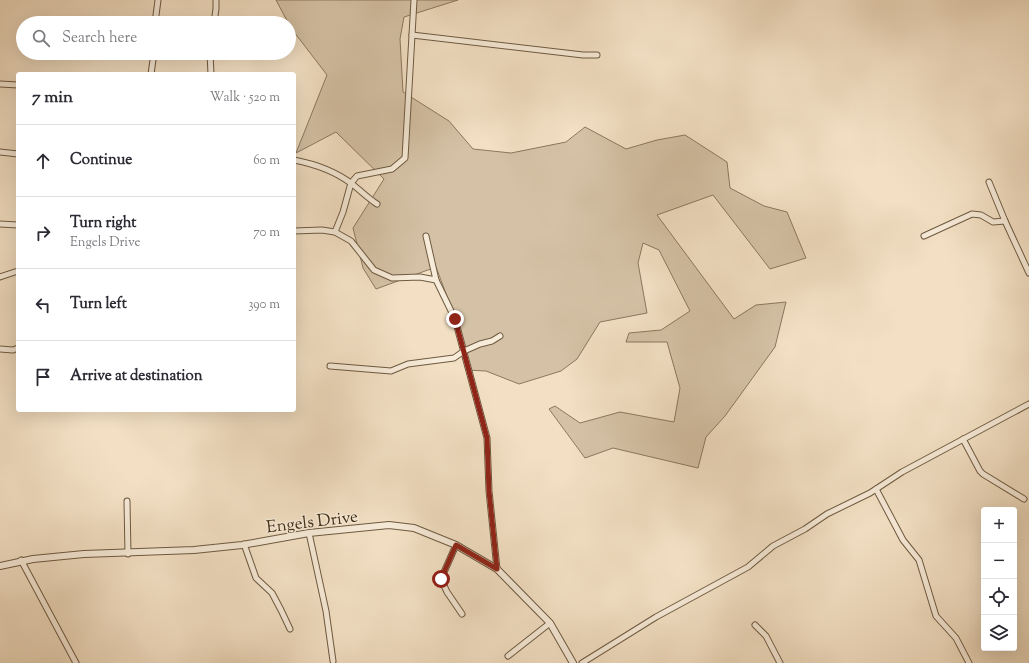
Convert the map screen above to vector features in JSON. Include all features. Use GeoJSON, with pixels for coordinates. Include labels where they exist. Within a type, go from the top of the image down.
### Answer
{"type":"FeatureCollection","features":[{"type":"Feature","properties":{"kind":"street"},"geometry":{"type":"LineString","coordinates":[[157,16],[158,0]]}},
{"type":"Feature","properties":{"kind":"street"},"geometry":{"type":"LineString","coordinates":[[215,16],[216,0]]}},
{"type":"Feature","properties":{"kind":"street"},"geometry":{"type":"LineString","coordinates":[[335,232],[343,212],[351,183],[357,176],[392,170],[405,158],[414,0]]}},
{"type":"Feature","properties":{"kind":"street"},"geometry":{"type":"LineString","coordinates":[[412,35],[583,55],[597,55]]}},
{"type":"Feature","properties":{"kind":"street"},"geometry":{"type":"LineString","coordinates":[[151,72],[153,60]]}},
{"type":"Feature","properties":{"kind":"street"},"geometry":{"type":"LineString","coordinates":[[210,60],[211,72]]}},
{"type":"Feature","properties":{"kind":"street"},"geometry":{"type":"LineString","coordinates":[[0,84],[16,86]]}},
{"type":"Feature","properties":{"kind":"street"},"geometry":{"type":"LineString","coordinates":[[0,152],[16,154]]}},
{"type":"Feature","properties":{"kind":"street"},"geometry":{"type":"LineString","coordinates":[[296,160],[322,166],[351,183],[377,204]]}},
{"type":"Feature","properties":{"kind":"street"},"geometry":{"type":"LineString","coordinates":[[989,182],[1029,273]]}},
{"type":"Feature","properties":{"kind":"street"},"geometry":{"type":"LineString","coordinates":[[924,236],[972,214],[980,215],[993,222],[1005,221]]}},
{"type":"Feature","properties":{"kind":"street"},"geometry":{"type":"LineString","coordinates":[[0,224],[16,225]]}},
{"type":"Feature","properties":{"kind":"street"},"geometry":{"type":"LineString","coordinates":[[296,231],[322,230],[335,232],[351,241],[374,270],[386,276],[392,278],[420,277],[436,280]]}},
{"type":"Feature","properties":{"kind":"street"},"geometry":{"type":"LineString","coordinates":[[426,236],[436,280],[455,319],[487,438],[489,491],[497,569]]}},
{"type":"Feature","properties":{"kind":"street"},"geometry":{"type":"LineString","coordinates":[[0,277],[16,272]]}},
{"type":"Feature","properties":{"kind":"street"},"geometry":{"type":"LineString","coordinates":[[330,366],[391,371],[408,364],[454,358],[464,351],[480,344],[492,341],[500,336]]}},
{"type":"Feature","properties":{"kind":"street"},"geometry":{"type":"LineString","coordinates":[[0,349],[16,349]]}},
{"type":"Feature","properties":{"kind":"street"},"geometry":{"type":"LineString","coordinates":[[582,663],[656,617],[748,567],[773,546],[805,529],[827,514],[870,493],[902,472],[1029,404]]}},
{"type":"Feature","properties":{"kind":"street"},"geometry":{"type":"LineString","coordinates":[[963,439],[983,474],[1024,499]]}},
{"type":"Feature","properties":{"kind":"street"},"geometry":{"type":"LineString","coordinates":[[876,489],[903,540],[919,560],[936,616],[956,638],[969,663]]}},
{"type":"Feature","properties":{"kind":"street"},"geometry":{"type":"LineString","coordinates":[[128,501],[128,554]]}},
{"type":"Feature","properties":{"kind":"street","name":"Engels Drive"},"geometry":{"type":"LineString","coordinates":[[0,566],[21,560],[84,554],[128,554],[194,550],[244,544],[309,533],[389,525],[414,528],[456,545],[497,569],[550,623],[571,662]]}},
{"type":"Feature","properties":{"kind":"street"},"geometry":{"type":"LineString","coordinates":[[309,533],[326,611],[333,661]]}},
{"type":"Feature","properties":{"kind":"street"},"geometry":{"type":"LineString","coordinates":[[244,544],[256,578],[272,593],[290,629]]}},
{"type":"Feature","properties":{"kind":"street"},"geometry":{"type":"LineString","coordinates":[[456,545],[441,579],[447,592],[462,614]]}},
{"type":"Feature","properties":{"kind":"street"},"geometry":{"type":"LineString","coordinates":[[21,560],[76,663]]}},
{"type":"Feature","properties":{"kind":"street"},"geometry":{"type":"LineString","coordinates":[[508,656],[550,623]]}},
{"type":"Feature","properties":{"kind":"street"},"geometry":{"type":"LineString","coordinates":[[755,625],[766,636],[780,663]]}},
{"type":"Feature","properties":{"kind":"shaded area"},"geometry":{"type":"Polygon","coordinates":[[[276,0],[458,0],[404,17],[400,39],[403,92],[449,121],[473,149],[511,153],[566,142],[585,127],[626,149],[657,140],[685,135],[727,162],[730,188],[764,206],[787,212],[806,258],[770,269],[713,195],[657,215],[734,319],[756,305],[786,302],[775,347],[725,416],[706,437],[698,468],[613,448],[585,458],[549,409],[555,406],[580,423],[620,412],[674,422],[680,388],[667,342],[626,342],[629,333],[661,330],[690,311],[659,250],[643,243],[638,263],[647,313],[600,322],[577,359],[561,371],[519,384],[486,371],[466,370],[451,307],[436,267],[376,289],[363,268],[353,228],[384,179],[336,132],[296,153],[327,75],[296,35],[296,16],[285,16],[276,0]]]}},
{"type":"Feature","properties":{"kind":"route"},"geometry":{"type":"LineString","coordinates":[[441,579],[456,545],[497,569],[489,491],[487,438],[455,319]]}}]}
